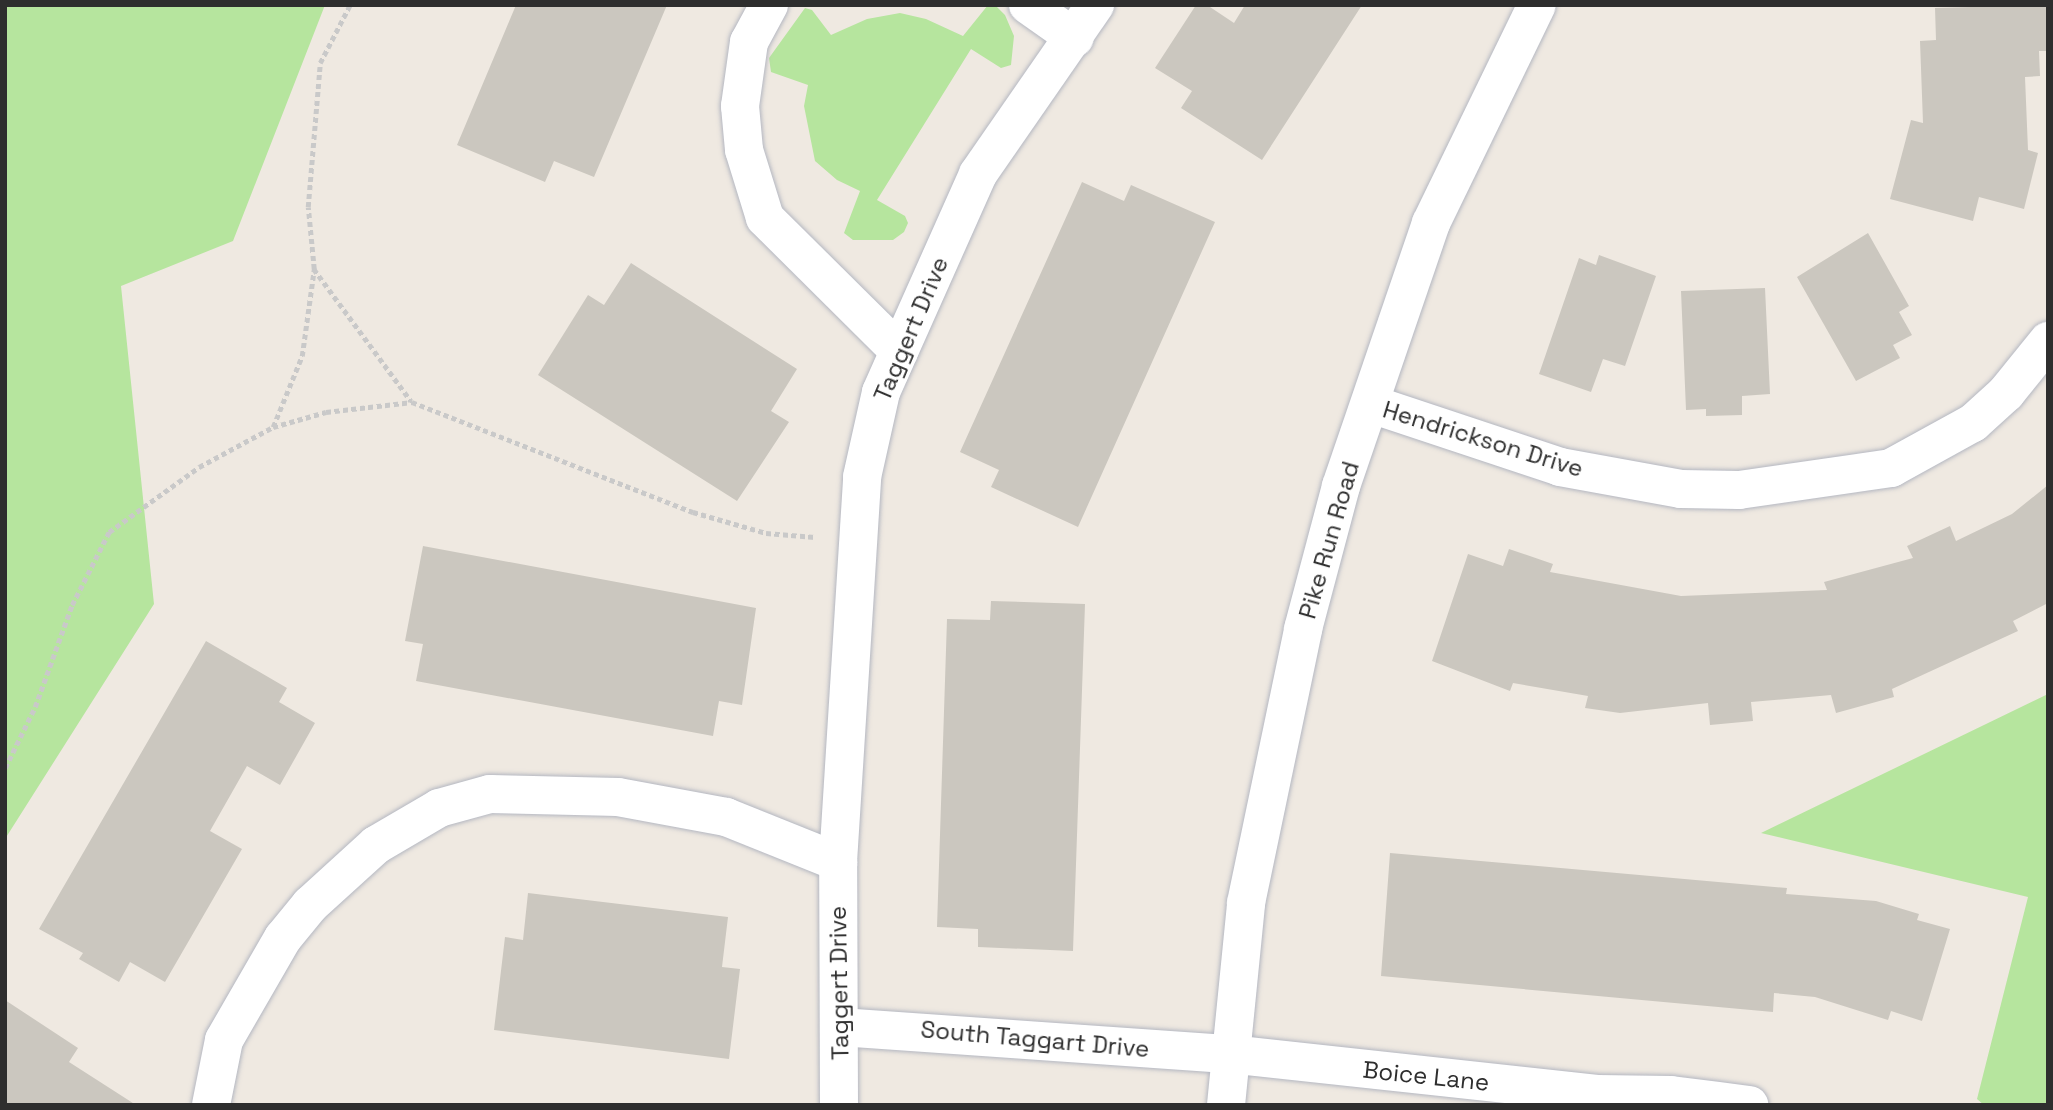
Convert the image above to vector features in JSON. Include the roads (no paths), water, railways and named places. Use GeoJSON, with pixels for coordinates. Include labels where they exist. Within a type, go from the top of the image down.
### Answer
{"type":"FeatureCollection","features":[{"type":"Feature","properties":{"kind":"street"},"geometry":{"type":"LineString","coordinates":[[769,5],[749,42],[740,106],[744,150],[765,218],[899,351]]}},
{"type":"Feature","properties":{"kind":"street"},"geometry":{"type":"LineString","coordinates":[[1028,5],[1075,38]]}},
{"type":"Feature","properties":{"kind":"street","name":"Taggert Drive"},"geometry":{"type":"LineString","coordinates":[[839,1105],[841,1027],[838,862],[862,477],[881,392],[978,174],[1075,38],[1095,5]]}},
{"type":"Feature","properties":{"kind":"street","name":"Pike Run Road"},"geometry":{"type":"LineString","coordinates":[[1226,1105],[1246,903],[1303,629],[1341,485],[1371,404],[1430,223],[1537,5]]}},
{"type":"Feature","properties":{"kind":"street","name":"Hendrickson Drive"},"geometry":{"type":"LineString","coordinates":[[1371,404],[1560,467],[1681,489],[1740,490],[1891,468],[1973,423],[2006,393],[2048,341]]}},
{"type":"Feature","properties":{"kind":"street"},"geometry":{"type":"LineString","coordinates":[[211,1105],[224,1040],[283,938],[310,905],[376,845],[439,808],[490,794],[618,797],[726,817],[838,862]]}},
{"type":"Feature","properties":{"kind":"street","name":"South Taggart Drive"},"geometry":{"type":"LineString","coordinates":[[841,1027],[1229,1054]]}},
{"type":"Feature","properties":{"kind":"street","name":"Boice Lane"},"geometry":{"type":"LineString","coordinates":[[1229,1054],[1597,1100],[1671,1095],[1749,1105]]}}]}
